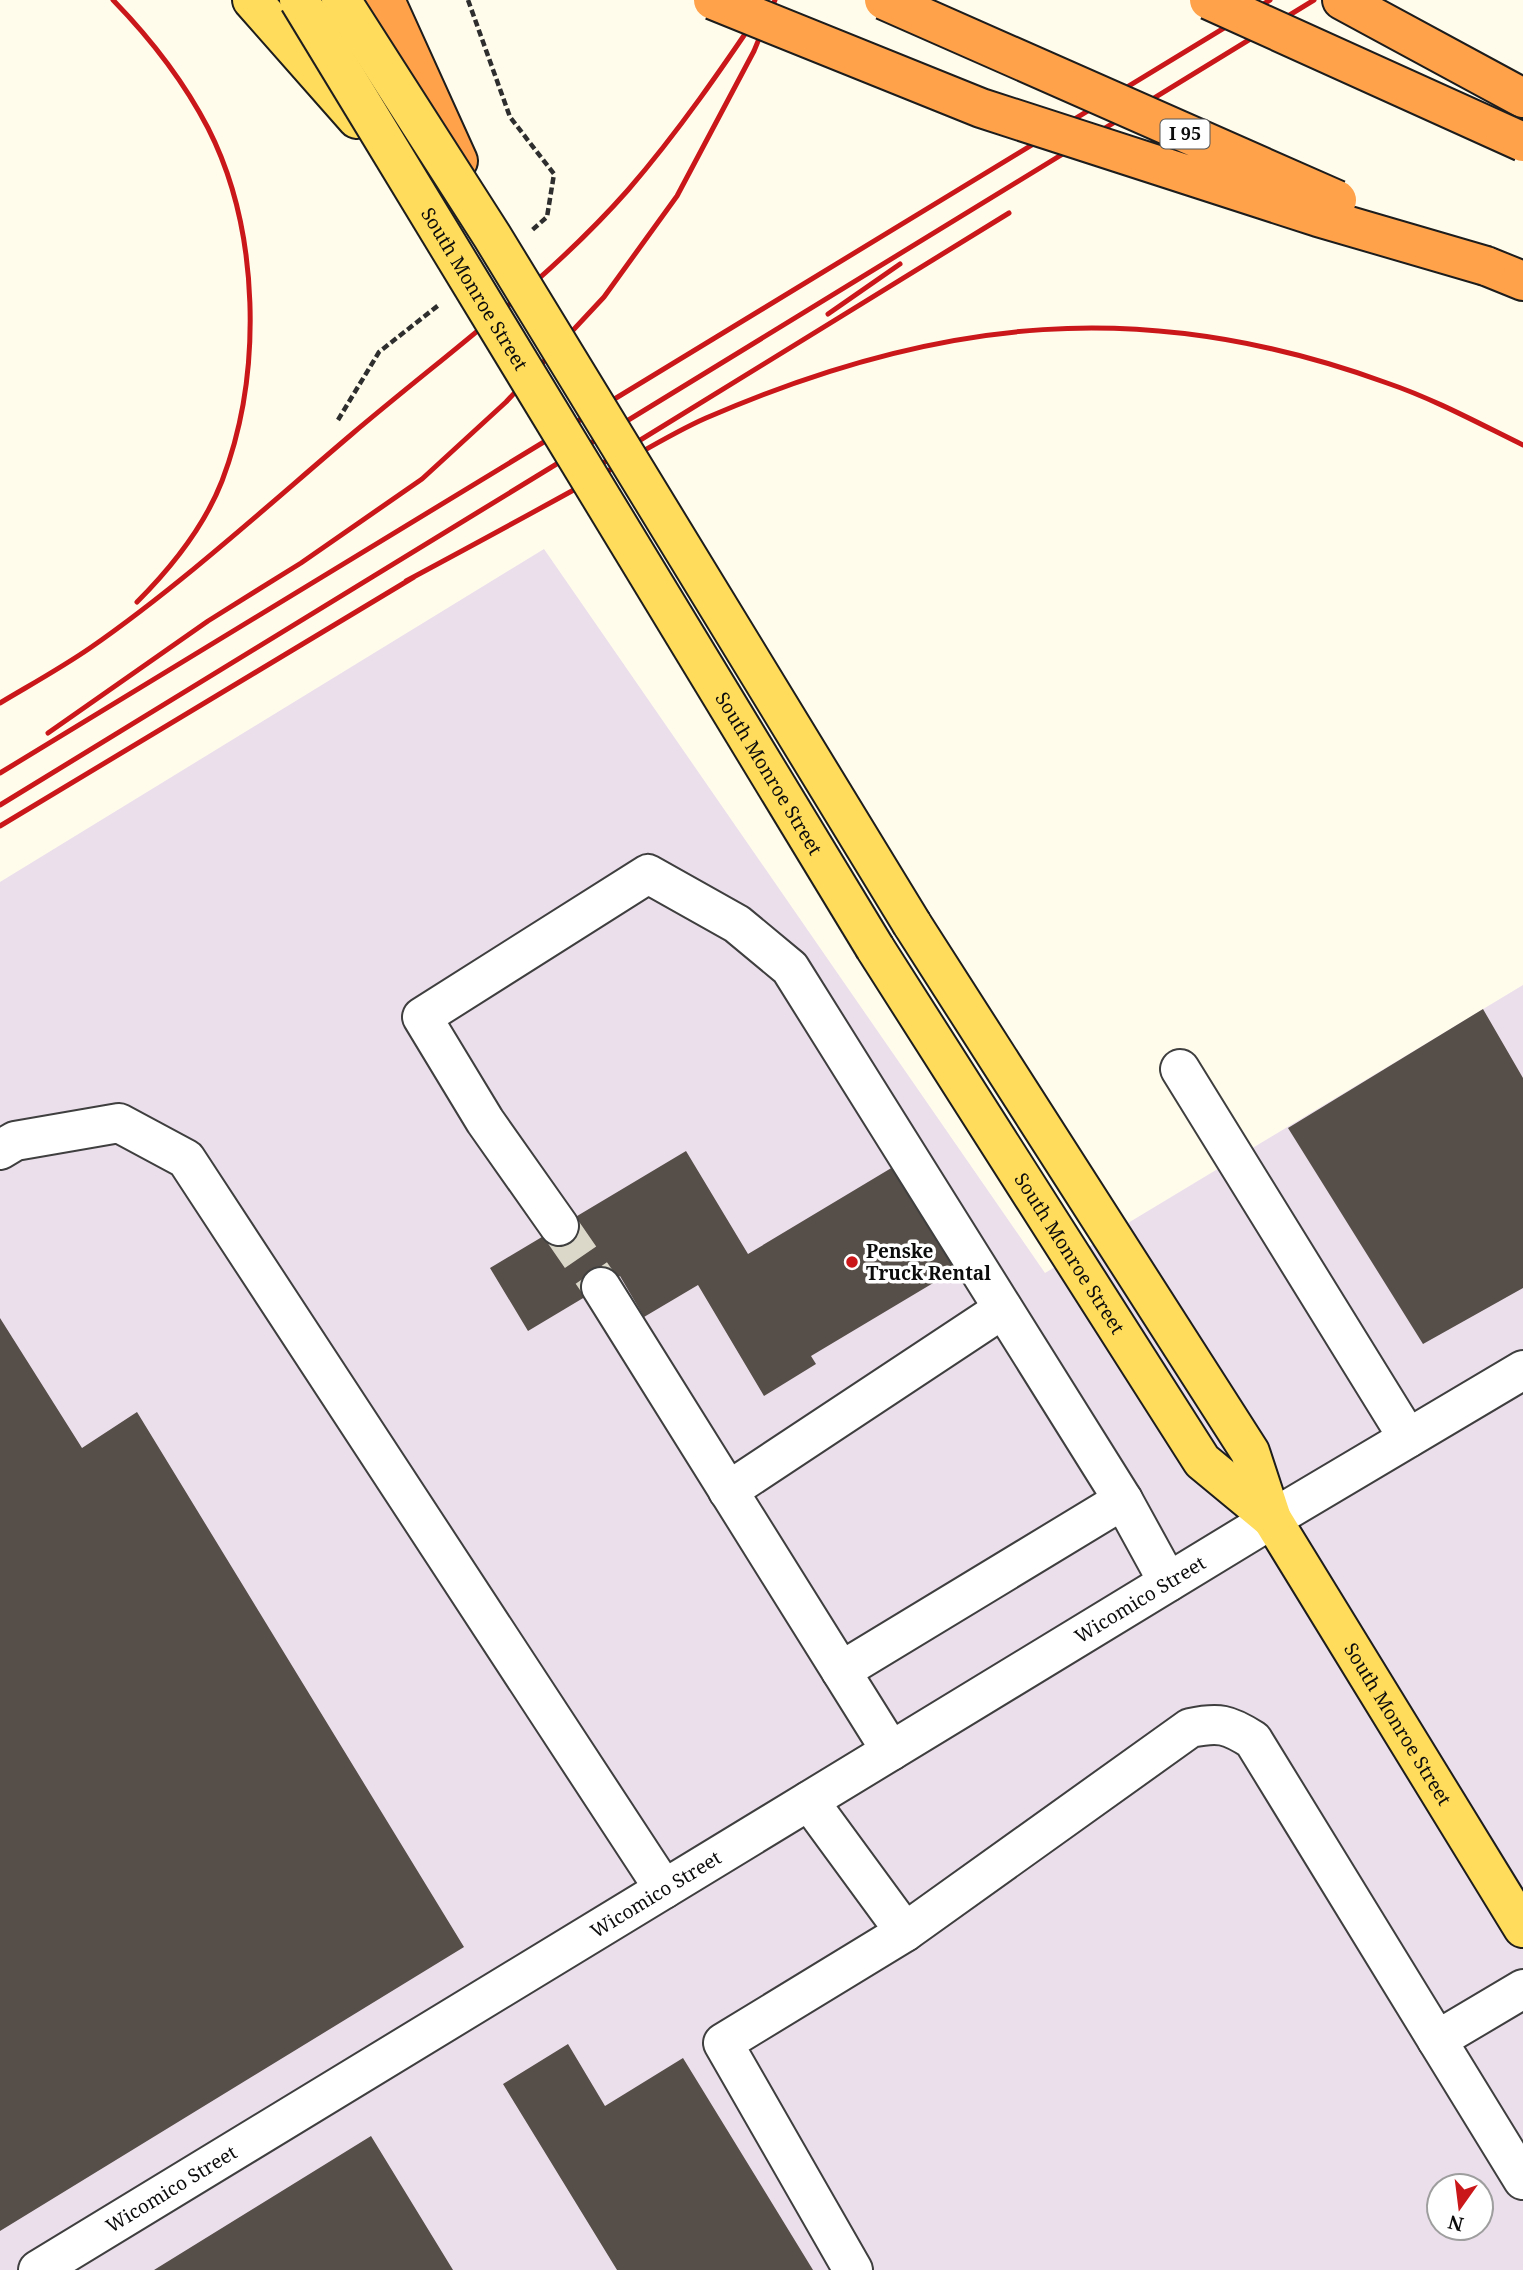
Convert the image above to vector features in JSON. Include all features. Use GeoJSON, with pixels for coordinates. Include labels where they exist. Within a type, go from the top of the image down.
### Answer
{"type":"FeatureCollection","features":[{"type":"Feature","properties":{"kind":"highway"},"geometry":{"type":"LineString","coordinates":[[385,0],[492,236]]}},
{"type":"Feature","properties":{"kind":"highway"},"geometry":{"type":"LineString","coordinates":[[713,0],[981,108],[1318,217],[1486,266]]}},
{"type":"Feature","properties":{"kind":"highway","name":"I 95"},"geometry":{"type":"LineString","coordinates":[[884,0],[1523,281]]}},
{"type":"Feature","properties":{"kind":"highway"},"geometry":{"type":"LineString","coordinates":[[1209,0],[1523,142]]}},
{"type":"Feature","properties":{"kind":"highway"},"geometry":{"type":"LineString","coordinates":[[1342,0],[1523,98]]}},
{"type":"Feature","properties":{"kind":"main road"},"geometry":{"type":"LineString","coordinates":[[252,0],[332,88],[414,187]]}},
{"type":"Feature","properties":{"kind":"main road","name":"South Monroe Street"},"geometry":{"type":"LineString","coordinates":[[299,0],[875,948],[1202,1461],[1272,1519]]}},
{"type":"Feature","properties":{"kind":"main road","name":"South Monroe Street"},"geometry":{"type":"LineString","coordinates":[[341,0],[492,236],[912,924],[1250,1452],[1272,1519],[1523,1928]]}},
{"type":"Feature","properties":{"kind":"street"},"geometry":{"type":"LineString","coordinates":[[559,1226],[485,1121],[422,1017],[648,874],[737,924],[790,968],[1123,1500],[1168,1582]]}},
{"type":"Feature","properties":{"kind":"street"},"geometry":{"type":"LineString","coordinates":[[1180,1069],[1408,1438]]}},
{"type":"Feature","properties":{"kind":"street"},"geometry":{"type":"LineString","coordinates":[[0,1150],[15,1141],[119,1123],[186,1159],[664,1889]]}},
{"type":"Feature","properties":{"kind":"street"},"geometry":{"type":"LineString","coordinates":[[601,1287],[891,1751]]}},
{"type":"Feature","properties":{"kind":"street"},"geometry":{"type":"LineString","coordinates":[[728,1491],[1003,1309]]}},
{"type":"Feature","properties":{"kind":"street","name":"Wicomico Street"},"geometry":{"type":"LineString","coordinates":[[38,2270],[1168,1582],[1523,1370]]}},
{"type":"Feature","properties":{"kind":"street"},"geometry":{"type":"LineString","coordinates":[[841,1671],[1123,1500]]}},
{"type":"Feature","properties":{"kind":"street"},"geometry":{"type":"LineString","coordinates":[[853,2270],[723,2043],[905,1932],[1190,1728],[1215,1723],[1234,1728],[1253,1740],[1523,2180]]}},
{"type":"Feature","properties":{"kind":"street"},"geometry":{"type":"LineString","coordinates":[[809,1801],[905,1932]]}},
{"type":"Feature","properties":{"kind":"street"},"geometry":{"type":"LineString","coordinates":[[1437,2040],[1523,1989]]}},
{"type":"Feature","properties":{"kind":"shaded area"},"geometry":{"type":"Polygon","coordinates":[[[544,549],[1045,1273],[1523,985],[1523,2270],[0,2270],[0,882],[544,549]]]}},
{"type":"Feature","properties":{"kind":"building"},"geometry":{"type":"Polygon","coordinates":[[[1483,1009],[1523,1078],[1523,1288],[1423,1344],[1288,1128],[1483,1009]]]}},
{"type":"Feature","properties":{"kind":"building"},"geometry":{"type":"Polygon","coordinates":[[[686,1151],[748,1254],[893,1167],[955,1270],[811,1356],[816,1364],[764,1396],[698,1285],[644,1317],[620,1276],[528,1331],[490,1268],[686,1151]]]}},
{"type":"Feature","properties":{"kind":"building"},"geometry":{"type":"Polygon","coordinates":[[[0,1318],[82,1448],[137,1412],[464,1947],[0,2231],[0,1318]]]}},
{"type":"Feature","properties":{"kind":"building"},"geometry":{"type":"Polygon","coordinates":[[[568,2044],[605,2106],[683,2058],[813,2270],[617,2270],[503,2084],[568,2044]]]}},
{"type":"Feature","properties":{"kind":"building"},"geometry":{"type":"Polygon","coordinates":[[[371,2136],[453,2270],[154,2270],[371,2136]]]}},
{"type":"Feature","properties":{"kind":"tunnel"},"geometry":{"type":"LineString","coordinates":[[559,1226],[601,1287]]}},
{"type":"Feature","properties":{"kind":"railway"},"geometry":{"type":"LineString","coordinates":[[113,0],[165,61],[208,128],[225,168],[238,211],[246,256],[250,303],[244,395],[235,439],[222,481],[215,498],[186,546],[137,602]]}},
{"type":"Feature","properties":{"kind":"railway"},"geometry":{"type":"LineString","coordinates":[[48,733],[208,621],[301,563],[422,479],[506,402],[604,297],[677,196],[754,51],[775,0]]}},
{"type":"Feature","properties":{"kind":"railway"},"geometry":{"type":"LineString","coordinates":[[0,773],[1270,0]]}},
{"type":"Feature","properties":{"kind":"railway"},"geometry":{"type":"LineString","coordinates":[[0,805],[1314,0]]}},
{"type":"Feature","properties":{"kind":"railway"},"geometry":{"type":"LineString","coordinates":[[0,703],[79,655],[158,598],[564,256],[628,190],[665,145],[766,3]]}},
{"type":"Feature","properties":{"kind":"railway"},"geometry":{"type":"LineString","coordinates":[[603,463],[1009,213]]}},
{"type":"Feature","properties":{"kind":"railway"},"geometry":{"type":"LineString","coordinates":[[828,314],[900,264]]}},
{"type":"Feature","properties":{"kind":"railway"},"geometry":{"type":"LineString","coordinates":[[406,581],[706,418],[792,384],[876,358],[960,339],[1043,330],[1127,329],[1212,337],[1298,355],[1387,383],[1439,404],[1523,445]]}},
{"type":"Feature","properties":{"kind":"railway"},"geometry":{"type":"LineString","coordinates":[[0,826],[414,577]]}},
{"type":"Feature","properties":{"kind":"place","name":"Penske Truck Rental"},"geometry":{"type":"Point","coordinates":[852,1262]}}]}
